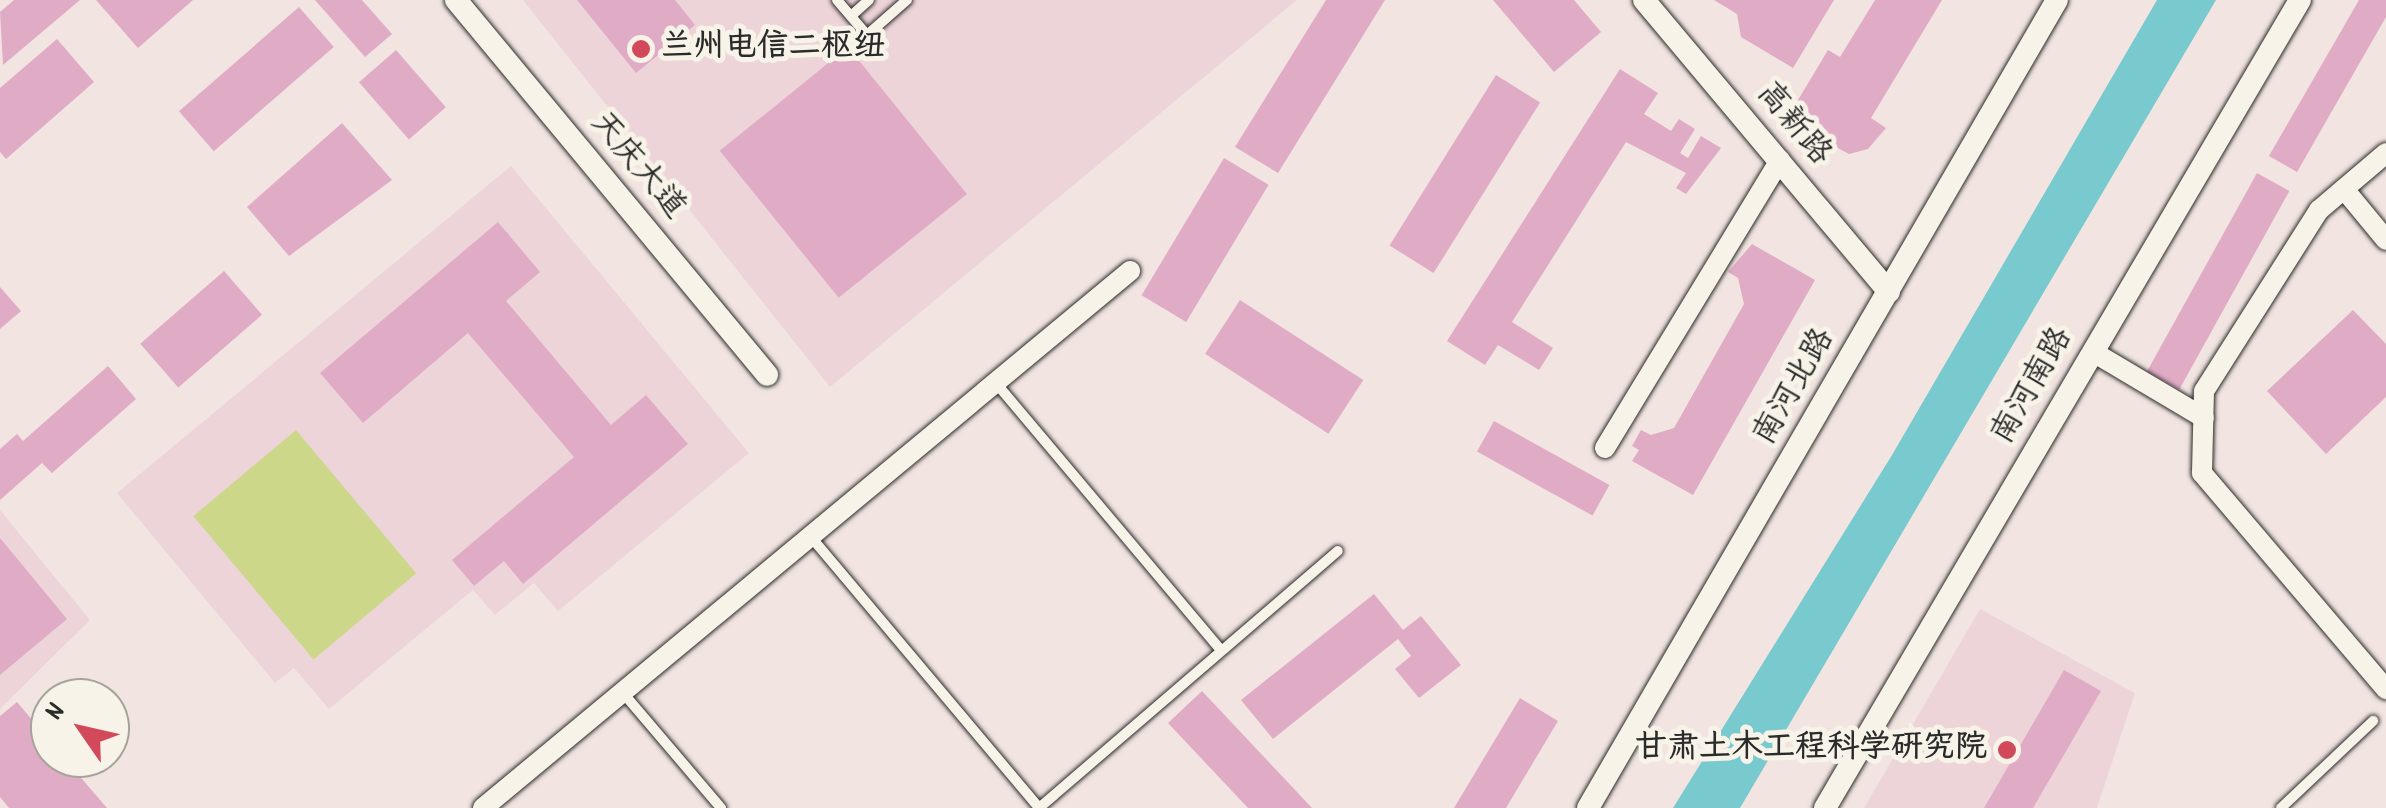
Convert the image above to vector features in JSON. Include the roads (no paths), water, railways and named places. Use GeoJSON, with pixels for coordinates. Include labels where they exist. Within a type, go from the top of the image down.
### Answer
{"type":"FeatureCollection","features":[{"type":"Feature","properties":{"kind":"street","name":"天庆大道"},"geometry":{"type":"LineString","coordinates":[[456,0],[766,375]]}},
{"type":"Feature","properties":{"kind":"street","name":"高新路"},"geometry":{"type":"LineString","coordinates":[[1644,0],[1889,292]]}},
{"type":"Feature","properties":{"kind":"street","name":"南河北路"},"geometry":{"type":"LineString","coordinates":[[1588,808],[2057,0]]}},
{"type":"Feature","properties":{"kind":"street","name":"南河南路"},"geometry":{"type":"LineString","coordinates":[[1825,808],[2300,0]]}},
{"type":"Feature","properties":{"kind":"street"},"geometry":{"type":"LineString","coordinates":[[2386,153],[2319,210],[2204,390],[2202,473],[2386,690]]}},
{"type":"Feature","properties":{"kind":"street"},"geometry":{"type":"LineString","coordinates":[[1606,448],[1780,160]]}},
{"type":"Feature","properties":{"kind":"street"},"geometry":{"type":"LineString","coordinates":[[2344,189],[2386,240]]}},
{"type":"Feature","properties":{"kind":"street"},"geometry":{"type":"LineString","coordinates":[[484,808],[1130,271]]}},
{"type":"Feature","properties":{"kind":"street"},"geometry":{"type":"LineString","coordinates":[[2092,352],[2204,418]]}},
{"type":"Feature","properties":{"kind":"lane"},"geometry":{"type":"LineString","coordinates":[[836,0],[867,35],[907,0]]}},
{"type":"Feature","properties":{"kind":"lane"},"geometry":{"type":"LineString","coordinates":[[850,16],[869,0]]}},
{"type":"Feature","properties":{"kind":"lane"},"geometry":{"type":"LineString","coordinates":[[996,383],[1219,648]]}},
{"type":"Feature","properties":{"kind":"lane"},"geometry":{"type":"LineString","coordinates":[[812,537],[1039,808],[1219,648],[1338,551]]}},
{"type":"Feature","properties":{"kind":"lane"},"geometry":{"type":"LineString","coordinates":[[624,694],[721,808]]}},
{"type":"Feature","properties":{"kind":"lane"},"geometry":{"type":"LineString","coordinates":[[2281,808],[2373,720]]}},
{"type":"Feature","properties":{"kind":"water"},"geometry":{"type":"Polygon","coordinates":[[[2157,0],[2216,0],[1740,808],[1673,808],[1892,455],[2157,0]]]}},
{"type":"Feature","properties":{"kind":"place","name":"兰州电信二枢纽"},"geometry":{"type":"Point","coordinates":[641,49]}},
{"type":"Feature","properties":{"kind":"place","name":"甘肃土木工程科学研究院"},"geometry":{"type":"Point","coordinates":[2007,750]}}]}
